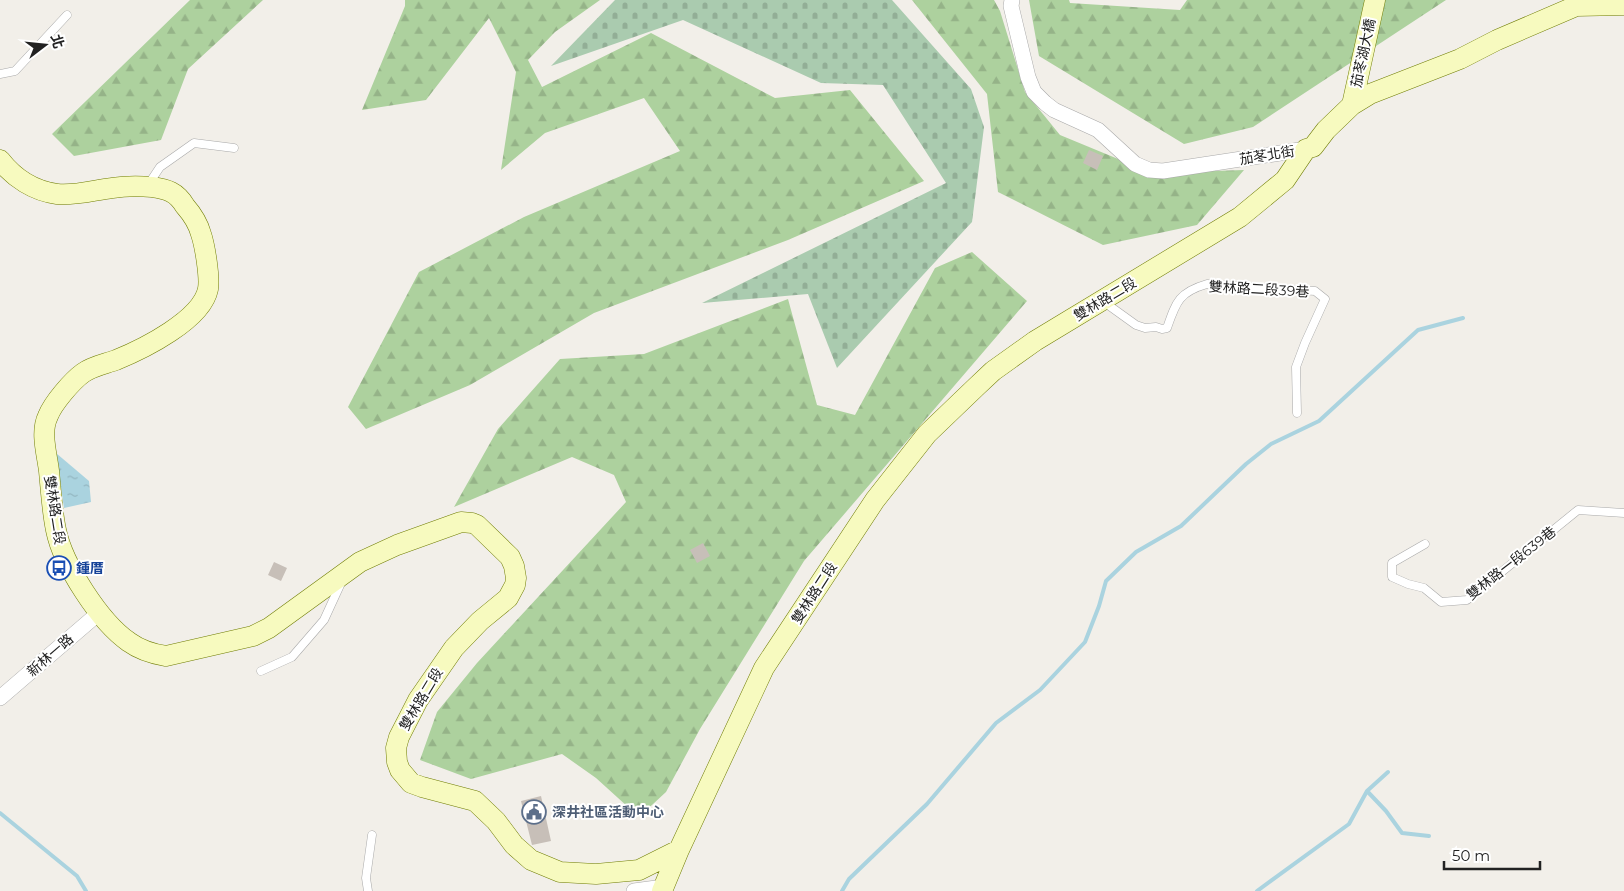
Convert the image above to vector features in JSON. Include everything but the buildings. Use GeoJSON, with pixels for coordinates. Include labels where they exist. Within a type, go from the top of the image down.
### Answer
{"type":"FeatureCollection","features":[{"type":"Feature","properties":{"kind":"street","name":"茄苳北街"},"geometry":{"type":"LineString","coordinates":[[1012,0],[1011,6],[1028,77],[1034,92],[1044,104],[1098,130],[1135,164],[1149,170],[1163,171],[1313,147],[1326,130],[1352,105],[1370,94],[1460,58],[1580,2]]}},
{"type":"Feature","properties":{"kind":"street","name":"茄苳湖大橋"},"geometry":{"type":"LineString","coordinates":[[1352,105],[1374,0]]}},
{"type":"Feature","properties":{"kind":"street"},"geometry":{"type":"LineString","coordinates":[[1580,2],[1624,6]]}},
{"type":"Feature","properties":{"kind":"street","name":"雙林路二段"},"geometry":{"type":"LineString","coordinates":[[0,160],[6,168],[30,186],[58,194],[75,194],[114,187],[147,187],[163,189],[173,193],[192,215],[201,232],[204,245],[208,290],[198,308],[189,318],[135,352],[111,362],[97,365],[82,373],[55,403],[46,418],[44,434],[56,531],[62,553],[82,589],[100,612],[129,642],[153,654],[166,656],[253,636],[269,628],[360,562],[397,545],[461,522],[477,525],[510,557],[515,572],[515,585],[508,598],[480,621],[454,648],[418,700],[399,737],[396,748],[397,762],[400,770],[412,783],[475,801],[496,820],[514,845],[531,860],[560,872],[596,874],[639,870],[679,850],[764,668],[874,500],[927,434],[993,371],[1035,341],[1240,217],[1285,180],[1306,149]]}},
{"type":"Feature","properties":{"kind":"street","name":"新林一路"},"geometry":{"type":"LineString","coordinates":[[0,698],[100,612]]}},
{"type":"Feature","properties":{"kind":"street"},"geometry":{"type":"LineString","coordinates":[[634,891],[663,889],[679,850]]}},
{"type":"Feature","properties":{"kind":"lane"},"geometry":{"type":"LineString","coordinates":[[0,74],[15,70],[67,15]]}},
{"type":"Feature","properties":{"kind":"lane"},"geometry":{"type":"LineString","coordinates":[[147,187],[160,167],[194,143],[234,148]]}},
{"type":"Feature","properties":{"kind":"lane","name":"雙林路二段39巷"},"geometry":{"type":"LineString","coordinates":[[1102,301],[1136,324],[1146,328],[1156,327],[1162,329],[1167,328],[1180,298],[1193,288],[1207,284],[1315,291],[1325,299],[1296,368],[1297,412]]}},
{"type":"Feature","properties":{"kind":"lane","name":"雙林路一段639巷"},"geometry":{"type":"LineString","coordinates":[[1425,544],[1392,563],[1392,577],[1424,588],[1441,602],[1467,600],[1578,510],[1624,513]]}},
{"type":"Feature","properties":{"kind":"lane"},"geometry":{"type":"LineString","coordinates":[[261,671],[292,658],[324,620],[346,572]]}},
{"type":"Feature","properties":{"kind":"lane"},"geometry":{"type":"LineString","coordinates":[[368,891],[366,878],[372,835]]}},
{"type":"Feature","properties":{"kind":"green space"},"geometry":{"type":"Polygon","coordinates":[[[190,0],[263,0],[188,69],[161,140],[74,156],[52,134],[190,0]]]}},
{"type":"Feature","properties":{"kind":"green space"},"geometry":{"type":"Polygon","coordinates":[[[405,0],[600,0],[555,32],[528,60],[542,87],[651,33],[775,98],[850,90],[924,181],[788,240],[594,313],[470,385],[366,429],[348,407],[419,272],[524,217],[680,151],[644,98],[545,133],[501,170],[516,72],[489,18],[426,100],[362,110],[405,6],[405,0]]]}},
{"type":"Feature","properties":{"kind":"green space"},"geometry":{"type":"Polygon","coordinates":[[[615,0],[892,0],[971,89],[984,127],[972,222],[837,368],[808,294],[702,303],[946,183],[883,85],[821,83],[683,20],[551,66],[615,0]]]}},
{"type":"Feature","properties":{"kind":"green space"},"geometry":{"type":"Polygon","coordinates":[[[912,0],[994,0],[1000,11],[1025,92],[1060,135],[1152,173],[1244,170],[1197,225],[1103,245],[998,192],[987,94],[912,0]]]}},
{"type":"Feature","properties":{"kind":"green space"},"geometry":{"type":"Polygon","coordinates":[[[1029,0],[1069,0],[1070,3],[1180,10],[1187,0],[1446,0],[1253,127],[1184,144],[1039,56],[1029,0]]]}},
{"type":"Feature","properties":{"kind":"green space"},"geometry":{"type":"Polygon","coordinates":[[[972,252],[1027,301],[804,561],[700,729],[666,792],[639,817],[596,778],[562,754],[471,779],[420,760],[437,712],[477,663],[626,502],[614,475],[572,457],[454,507],[498,429],[560,359],[644,354],[788,299],[817,405],[855,415],[935,268],[972,252]]]}},
{"type":"Feature","properties":{"kind":"water"},"geometry":{"type":"Polygon","coordinates":[[[56,453],[89,481],[91,502],[64,508],[56,453]]]}},
{"type":"Feature","properties":{"kind":"waterway"},"geometry":{"type":"LineString","coordinates":[[842,891],[849,879],[927,804],[996,723],[1040,690],[1085,642],[1099,606],[1106,581],[1136,552],[1181,526],[1246,464],[1271,444],[1319,421],[1418,330],[1463,318]]}},
{"type":"Feature","properties":{"kind":"waterway"},"geometry":{"type":"LineString","coordinates":[[1367,791],[1388,772]]}},
{"type":"Feature","properties":{"kind":"waterway"},"geometry":{"type":"LineString","coordinates":[[1257,891],[1349,824],[1367,791],[1386,811],[1402,833],[1429,836]]}},
{"type":"Feature","properties":{"kind":"waterway"},"geometry":{"type":"LineString","coordinates":[[0,813],[77,876],[86,891]]}},
{"type":"Feature","properties":{"kind":"place","name":"鍾厝"},"geometry":{"type":"Point","coordinates":[59,568]}},
{"type":"Feature","properties":{"kind":"place","name":"深井社區活動中心"},"geometry":{"type":"Point","coordinates":[534,812]}}]}
